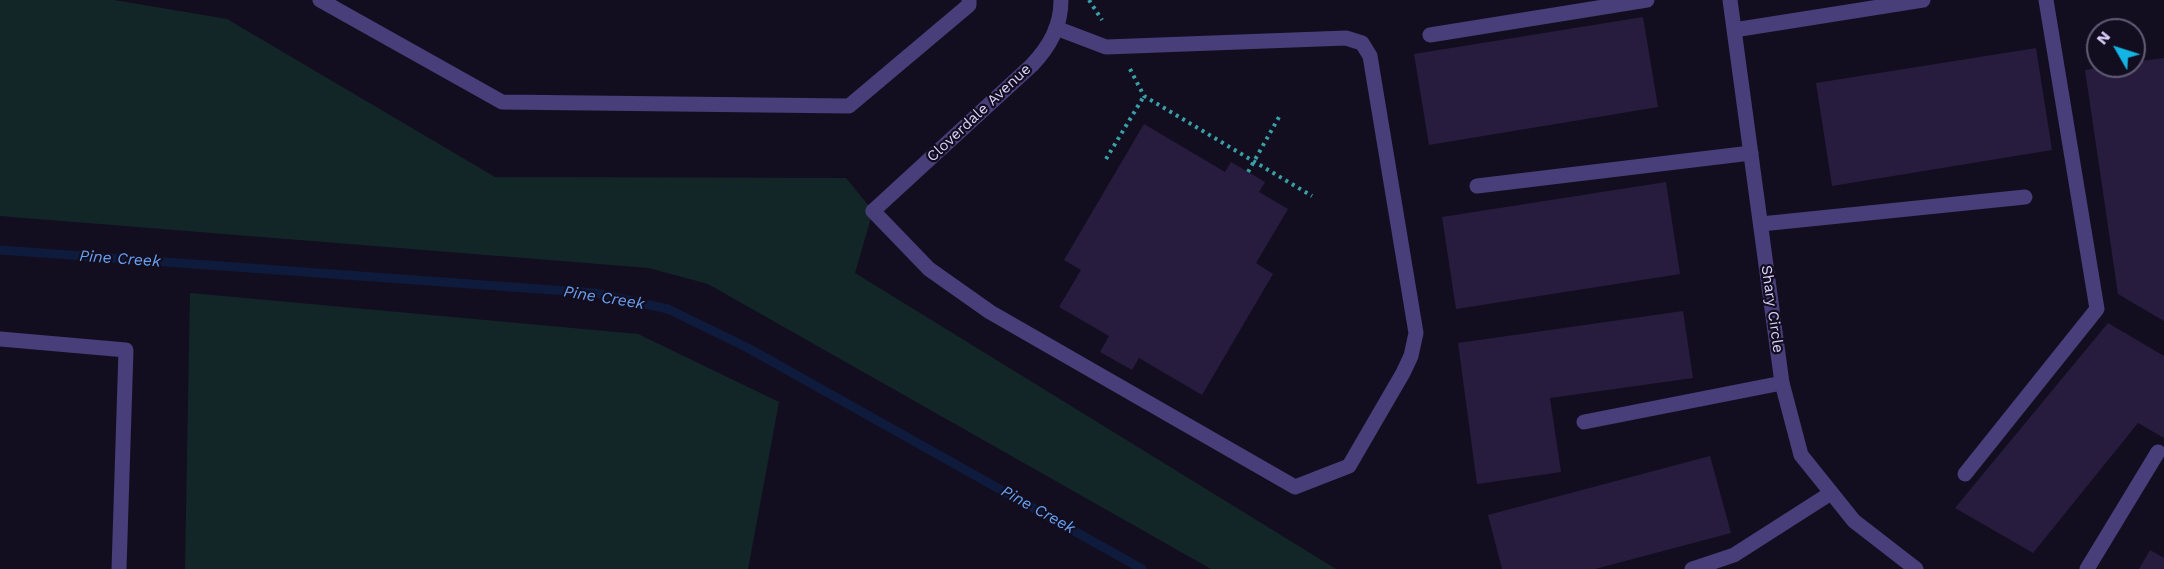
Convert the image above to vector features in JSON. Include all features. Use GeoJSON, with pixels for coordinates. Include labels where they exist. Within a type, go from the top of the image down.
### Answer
{"type":"FeatureCollection","features":[{"type":"Feature","properties":{"kind":"street"},"geometry":{"type":"LineString","coordinates":[[320,0],[502,102],[837,106],[849,106],[969,4],[969,0]]}},
{"type":"Feature","properties":{"kind":"street","name":"Cloverdale Avenue"},"geometry":{"type":"LineString","coordinates":[[1061,0],[1056,28],[1048,48],[873,212],[929,269],[990,312],[1294,487],[1348,466],[1403,373],[1411,356],[1416,333],[1370,56],[1362,43],[1346,38],[1117,46]]}},
{"type":"Feature","properties":{"kind":"street"},"geometry":{"type":"LineString","coordinates":[[1430,35],[1647,0]]}},
{"type":"Feature","properties":{"kind":"street","name":"Shary Circle"},"geometry":{"type":"LineString","coordinates":[[1730,0],[1782,383],[1801,455],[1854,521],[1916,569]]}},
{"type":"Feature","properties":{"kind":"street"},"geometry":{"type":"LineString","coordinates":[[1734,30],[1923,0]]}},
{"type":"Feature","properties":{"kind":"street"},"geometry":{"type":"LineString","coordinates":[[1965,474],[2097,309],[2046,0]]}},
{"type":"Feature","properties":{"kind":"street"},"geometry":{"type":"LineString","coordinates":[[1056,28],[1106,47],[1117,46]]}},
{"type":"Feature","properties":{"kind":"street"},"geometry":{"type":"LineString","coordinates":[[1477,186],[1751,153]]}},
{"type":"Feature","properties":{"kind":"street"},"geometry":{"type":"LineString","coordinates":[[1761,224],[2025,197]]}},
{"type":"Feature","properties":{"kind":"street"},"geometry":{"type":"LineString","coordinates":[[0,339],[126,350],[119,569]]}},
{"type":"Feature","properties":{"kind":"street"},"geometry":{"type":"LineString","coordinates":[[1584,422],[1782,383]]}},
{"type":"Feature","properties":{"kind":"street"},"geometry":{"type":"LineString","coordinates":[[2087,569],[2158,452]]}},
{"type":"Feature","properties":{"kind":"street"},"geometry":{"type":"LineString","coordinates":[[1692,569],[1734,555],[1831,493]]}},
{"type":"Feature","properties":{"kind":"path"},"geometry":{"type":"LineString","coordinates":[[1089,0],[1144,96],[1312,196]]}},
{"type":"Feature","properties":{"kind":"path"},"geometry":{"type":"LineString","coordinates":[[1106,159],[1144,96]]}},
{"type":"Feature","properties":{"kind":"path"},"geometry":{"type":"LineString","coordinates":[[1248,172],[1279,117]]}},
{"type":"Feature","properties":{"kind":"green space"},"geometry":{"type":"Polygon","coordinates":[[[0,0],[114,0],[227,19],[495,177],[846,178],[873,211],[855,273],[1336,569],[1211,569],[708,284],[649,268],[0,216],[0,0]]]}},
{"type":"Feature","properties":{"kind":"green space"},"geometry":{"type":"Polygon","coordinates":[[[190,293],[638,334],[779,402],[748,569],[185,569],[190,293]]]}},
{"type":"Feature","properties":{"kind":"building"},"geometry":{"type":"Polygon","coordinates":[[[1643,17],[1658,107],[1429,145],[1414,54],[1643,17]]]}},
{"type":"Feature","properties":{"kind":"building"},"geometry":{"type":"Polygon","coordinates":[[[2036,48],[2052,150],[1832,186],[1816,83],[2036,48]]]}},
{"type":"Feature","properties":{"kind":"building"},"geometry":{"type":"Polygon","coordinates":[[[2164,58],[2164,321],[2118,294],[2086,78],[2146,78],[2146,60],[2164,58]]]}},
{"type":"Feature","properties":{"kind":"building"},"geometry":{"type":"Polygon","coordinates":[[[1144,124],[1225,172],[1231,162],[1265,182],[1259,192],[1288,209],[1256,263],[1273,274],[1202,395],[1139,358],[1132,370],[1100,352],[1109,336],[1059,307],[1081,270],[1064,260],[1144,124]]]}},
{"type":"Feature","properties":{"kind":"building"},"geometry":{"type":"Polygon","coordinates":[[[1666,182],[1680,274],[1456,309],[1442,217],[1666,182]]]}},
{"type":"Feature","properties":{"kind":"building"},"geometry":{"type":"Polygon","coordinates":[[[1683,311],[1693,378],[1550,398],[1561,472],[1477,484],[1458,343],[1683,311]]]}},
{"type":"Feature","properties":{"kind":"building"},"geometry":{"type":"Polygon","coordinates":[[[2108,323],[2164,356],[2164,438],[2138,423],[2033,553],[1955,508],[2108,323]]]}},
{"type":"Feature","properties":{"kind":"building"},"geometry":{"type":"Polygon","coordinates":[[[1710,456],[1731,533],[1595,569],[1502,569],[1488,515],[1710,456]]]}},
{"type":"Feature","properties":{"kind":"building"},"geometry":{"type":"Polygon","coordinates":[[[2150,550],[2164,558],[2164,569],[2139,569],[2150,550]]]}},
{"type":"Feature","properties":{"kind":"waterway","name":"Pine Creek"},"geometry":{"type":"LineString","coordinates":[[0,250],[595,293],[668,309],[748,348],[1142,569]]}}]}
